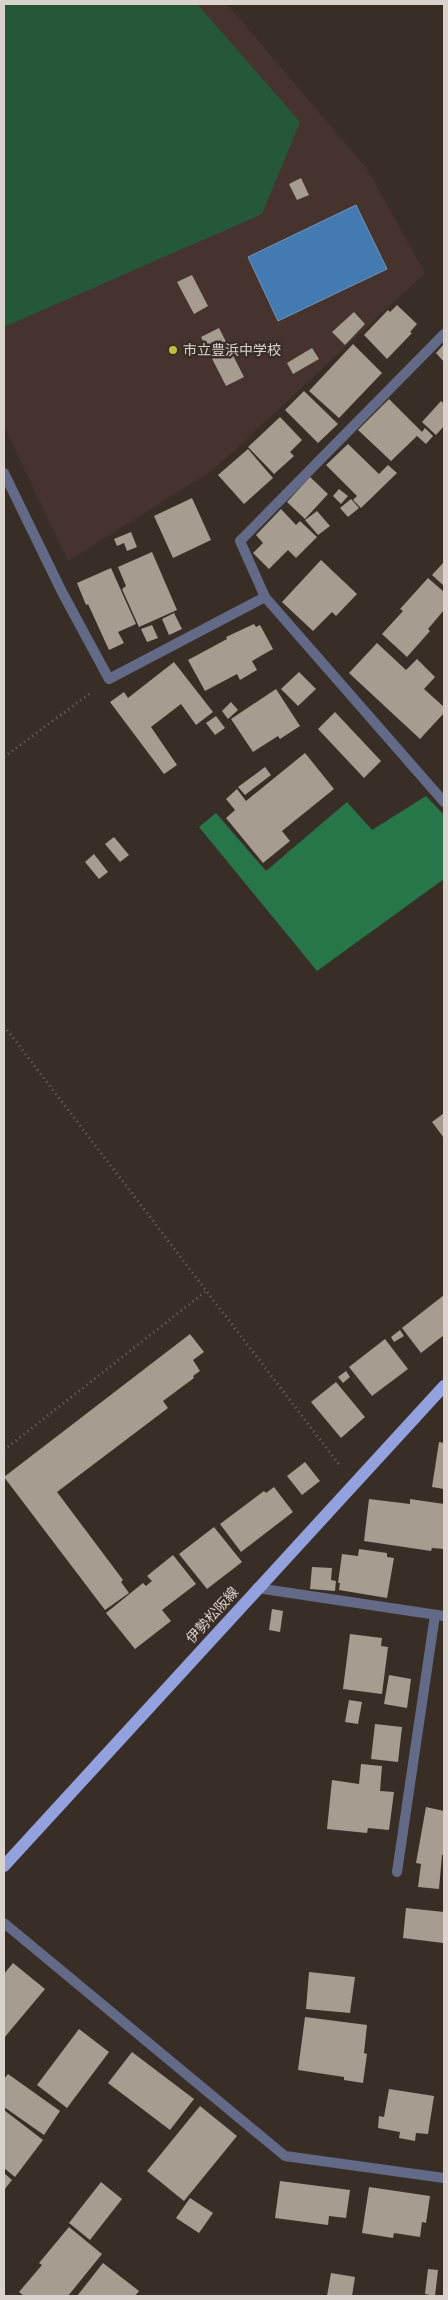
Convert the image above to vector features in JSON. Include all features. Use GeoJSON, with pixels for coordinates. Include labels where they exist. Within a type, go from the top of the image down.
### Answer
{"type":"FeatureCollection","features":[{"type":"Feature","properties":{"kind":"main road","name":"伊勢松阪線"},"geometry":{"type":"LineString","coordinates":[[4,1866],[444,1386]]}},
{"type":"Feature","properties":{"kind":"street"},"geometry":{"type":"LineString","coordinates":[[444,334],[240,541],[265,598],[444,802]]}},
{"type":"Feature","properties":{"kind":"street"},"geometry":{"type":"LineString","coordinates":[[4,473],[62,592],[109,680],[265,598]]}},
{"type":"Feature","properties":{"kind":"street"},"geometry":{"type":"LineString","coordinates":[[257,1588],[440,1616],[397,1872]]}},
{"type":"Feature","properties":{"kind":"street"},"geometry":{"type":"LineString","coordinates":[[4,1923],[285,2156],[444,2178]]}},
{"type":"Feature","properties":{"kind":"path"},"geometry":{"type":"LineString","coordinates":[[4,757],[109,680]]}},
{"type":"Feature","properties":{"kind":"path"},"geometry":{"type":"LineString","coordinates":[[4,1026],[205,1292],[354,1483]]}},
{"type":"Feature","properties":{"kind":"path"},"geometry":{"type":"LineString","coordinates":[[4,1450],[205,1292]]}},
{"type":"Feature","properties":{"kind":"shaded area","name":"市立豊浜中学校"},"geometry":{"type":"Polygon","coordinates":[[[4,4],[227,4],[367,169],[425,273],[213,470],[68,561],[4,426],[4,4]]]}},
{"type":"Feature","properties":{"kind":"green space"},"geometry":{"type":"Polygon","coordinates":[[[4,4],[197,4],[300,122],[262,214],[4,327],[4,4]]]}},
{"type":"Feature","properties":{"kind":"green space"},"geometry":{"type":"Polygon","coordinates":[[[426,796],[444,815],[444,879],[317,971],[199,827],[216,813],[266,871],[347,802],[372,830],[426,796]]]}},
{"type":"Feature","properties":{"kind":"water"},"geometry":{"type":"Polygon","coordinates":[[[356,205],[387,269],[278,321],[248,257],[356,205]]]}},
{"type":"Feature","properties":{"kind":"building"},"geometry":{"type":"Polygon","coordinates":[[[301,178],[309,195],[297,200],[289,184],[301,178]]]}},
{"type":"Feature","properties":{"kind":"building"},"geometry":{"type":"Polygon","coordinates":[[[192,275],[208,306],[194,314],[177,282],[192,275]]]}},
{"type":"Feature","properties":{"kind":"building"},"geometry":{"type":"Polygon","coordinates":[[[397,305],[417,324],[410,332],[412,333],[387,359],[364,335],[388,310],[390,312],[397,305]]]}},
{"type":"Feature","properties":{"kind":"building"},"geometry":{"type":"Polygon","coordinates":[[[354,312],[365,324],[345,345],[332,332],[354,312]]]}},
{"type":"Feature","properties":{"kind":"building"},"geometry":{"type":"Polygon","coordinates":[[[219,328],[244,377],[226,386],[201,337],[219,328]]]}},
{"type":"Feature","properties":{"kind":"building"},"geometry":{"type":"Polygon","coordinates":[[[353,344],[382,373],[339,418],[309,391],[353,344]]]}},
{"type":"Feature","properties":{"kind":"building"},"geometry":{"type":"Polygon","coordinates":[[[444,344],[444,362],[436,353],[444,344]]]}},
{"type":"Feature","properties":{"kind":"building"},"geometry":{"type":"Polygon","coordinates":[[[312,348],[319,359],[293,374],[287,363],[312,348]]]}},
{"type":"Feature","properties":{"kind":"building"},"geometry":{"type":"Polygon","coordinates":[[[304,391],[338,424],[318,443],[285,410],[304,391]]]}},
{"type":"Feature","properties":{"kind":"building"},"geometry":{"type":"Polygon","coordinates":[[[389,399],[422,432],[425,428],[433,436],[426,444],[417,436],[391,461],[358,430],[389,399]]]}},
{"type":"Feature","properties":{"kind":"building"},"geometry":{"type":"Polygon","coordinates":[[[441,401],[444,404],[444,426],[436,435],[422,422],[441,401]]]}},
{"type":"Feature","properties":{"kind":"building"},"geometry":{"type":"Polygon","coordinates":[[[280,417],[302,440],[290,452],[294,456],[274,474],[248,447],[280,417]]]}},
{"type":"Feature","properties":{"kind":"building"},"geometry":{"type":"Polygon","coordinates":[[[348,444],[379,474],[388,465],[397,473],[361,508],[353,500],[357,496],[326,465],[348,444]]]}},
{"type":"Feature","properties":{"kind":"building"},"geometry":{"type":"Polygon","coordinates":[[[248,449],[273,478],[244,504],[218,475],[248,449]]]}},
{"type":"Feature","properties":{"kind":"building"},"geometry":{"type":"Polygon","coordinates":[[[310,477],[328,494],[305,519],[287,502],[310,477]]]}},
{"type":"Feature","properties":{"kind":"building"},"geometry":{"type":"Polygon","coordinates":[[[339,489],[348,496],[341,504],[333,496],[339,489]]]}},
{"type":"Feature","properties":{"kind":"building"},"geometry":{"type":"Polygon","coordinates":[[[192,498],[211,540],[173,558],[154,516],[192,498]]]}},
{"type":"Feature","properties":{"kind":"building"},"geometry":{"type":"Polygon","coordinates":[[[351,499],[359,508],[348,517],[340,508],[351,499]]]}},
{"type":"Feature","properties":{"kind":"building"},"geometry":{"type":"Polygon","coordinates":[[[281,509],[296,525],[300,521],[317,537],[296,558],[288,550],[269,569],[253,553],[263,543],[256,535],[281,509]]]}},
{"type":"Feature","properties":{"kind":"building"},"geometry":{"type":"Polygon","coordinates":[[[317,511],[330,526],[318,535],[305,520],[317,511]]]}},
{"type":"Feature","properties":{"kind":"building"},"geometry":{"type":"Polygon","coordinates":[[[131,532],[137,547],[127,551],[124,543],[117,546],[114,539],[131,532]]]}},
{"type":"Feature","properties":{"kind":"building"},"geometry":{"type":"Polygon","coordinates":[[[152,552],[177,610],[139,627],[122,589],[126,586],[118,567],[152,552]]]}},
{"type":"Feature","properties":{"kind":"building"},"geometry":{"type":"Polygon","coordinates":[[[321,560],[357,594],[336,616],[332,612],[313,631],[282,602],[321,560]]]}},
{"type":"Feature","properties":{"kind":"building"},"geometry":{"type":"Polygon","coordinates":[[[444,562],[444,586],[432,575],[444,562]]]}},
{"type":"Feature","properties":{"kind":"building"},"geometry":{"type":"Polygon","coordinates":[[[111,568],[136,624],[118,632],[124,643],[109,650],[77,583],[111,568]]]}},
{"type":"Feature","properties":{"kind":"building"},"geometry":{"type":"Polygon","coordinates":[[[428,578],[444,592],[444,610],[428,629],[430,631],[407,657],[382,634],[403,611],[400,609],[428,578]]]}},
{"type":"Feature","properties":{"kind":"building"},"geometry":{"type":"Polygon","coordinates":[[[174,613],[182,629],[169,635],[162,619],[174,613]]]}},
{"type":"Feature","properties":{"kind":"building"},"geometry":{"type":"Polygon","coordinates":[[[254,624],[256,627],[260,625],[273,649],[252,661],[257,670],[240,680],[237,674],[205,691],[188,660],[227,639],[226,637],[254,624]]]}},
{"type":"Feature","properties":{"kind":"building"},"geometry":{"type":"Polygon","coordinates":[[[152,625],[158,638],[147,642],[141,629],[152,625]]]}},
{"type":"Feature","properties":{"kind":"building"},"geometry":{"type":"Polygon","coordinates":[[[377,643],[406,670],[417,659],[435,677],[424,689],[444,707],[444,713],[420,739],[349,673],[377,643]]]}},
{"type":"Feature","properties":{"kind":"building"},"geometry":{"type":"Polygon","coordinates":[[[174,662],[213,712],[196,725],[181,704],[151,727],[177,765],[164,774],[110,702],[124,692],[128,698],[174,662]]]}},
{"type":"Feature","properties":{"kind":"building"},"geometry":{"type":"Polygon","coordinates":[[[299,672],[316,689],[298,706],[281,689],[299,672]]]}},
{"type":"Feature","properties":{"kind":"building"},"geometry":{"type":"Polygon","coordinates":[[[276,689],[300,726],[280,739],[278,736],[253,752],[231,719],[276,689]]]}},
{"type":"Feature","properties":{"kind":"building"},"geometry":{"type":"Polygon","coordinates":[[[231,702],[238,710],[228,719],[222,711],[231,702]]]}},
{"type":"Feature","properties":{"kind":"building"},"geometry":{"type":"Polygon","coordinates":[[[335,712],[381,761],[364,778],[318,729],[335,712]]]}},
{"type":"Feature","properties":{"kind":"building"},"geometry":{"type":"Polygon","coordinates":[[[216,716],[225,728],[215,735],[206,723],[216,716]]]}},
{"type":"Feature","properties":{"kind":"building"},"geometry":{"type":"Polygon","coordinates":[[[305,753],[334,789],[282,831],[290,841],[263,863],[226,818],[235,810],[226,799],[237,789],[246,801],[305,753]]]}},
{"type":"Feature","properties":{"kind":"building"},"geometry":{"type":"Polygon","coordinates":[[[265,767],[271,775],[245,795],[238,787],[265,767]]]}},
{"type":"Feature","properties":{"kind":"building"},"geometry":{"type":"Polygon","coordinates":[[[114,837],[129,855],[120,862],[105,844],[114,837]]]}},
{"type":"Feature","properties":{"kind":"building"},"geometry":{"type":"Polygon","coordinates":[[[94,854],[108,872],[99,879],[85,862],[94,854]]]}},
{"type":"Feature","properties":{"kind":"building"},"geometry":{"type":"Polygon","coordinates":[[[444,1113],[444,1138],[432,1122],[444,1113]]]}},
{"type":"Feature","properties":{"kind":"building"},"geometry":{"type":"Polygon","coordinates":[[[444,1295],[444,1335],[421,1353],[402,1328],[444,1295]]]}},
{"type":"Feature","properties":{"kind":"building"},"geometry":{"type":"Polygon","coordinates":[[[400,1330],[404,1336],[394,1342],[391,1337],[400,1330]]]}},
{"type":"Feature","properties":{"kind":"building"},"geometry":{"type":"Polygon","coordinates":[[[190,1334],[204,1352],[193,1360],[200,1371],[193,1376],[194,1378],[163,1401],[168,1408],[57,1492],[123,1580],[121,1582],[129,1593],[105,1610],[4,1477],[190,1334]]]}},
{"type":"Feature","properties":{"kind":"building"},"geometry":{"type":"Polygon","coordinates":[[[385,1339],[408,1369],[372,1396],[349,1367],[385,1339]]]}},
{"type":"Feature","properties":{"kind":"building"},"geometry":{"type":"Polygon","coordinates":[[[346,1371],[350,1377],[343,1383],[338,1377],[346,1371]]]}},
{"type":"Feature","properties":{"kind":"building"},"geometry":{"type":"Polygon","coordinates":[[[336,1382],[365,1417],[341,1438],[311,1402],[336,1382]]]}},
{"type":"Feature","properties":{"kind":"building"},"geometry":{"type":"Polygon","coordinates":[[[439,1442],[444,1443],[444,1489],[432,1487],[439,1442]]]}},
{"type":"Feature","properties":{"kind":"building"},"geometry":{"type":"Polygon","coordinates":[[[305,1462],[320,1481],[302,1495],[287,1476],[305,1462]]]}},
{"type":"Feature","properties":{"kind":"building"},"geometry":{"type":"Polygon","coordinates":[[[274,1487],[293,1512],[241,1552],[220,1524],[264,1491],[266,1493],[274,1487]]]}},
{"type":"Feature","properties":{"kind":"building"},"geometry":{"type":"Polygon","coordinates":[[[369,1499],[410,1504],[410,1499],[444,1504],[444,1549],[432,1548],[431,1551],[364,1541],[369,1499]]]}},
{"type":"Feature","properties":{"kind":"building"},"geometry":{"type":"Polygon","coordinates":[[[214,1527],[242,1562],[207,1589],[179,1554],[214,1527]]]}},
{"type":"Feature","properties":{"kind":"building"},"geometry":{"type":"Polygon","coordinates":[[[359,1549],[387,1553],[387,1557],[394,1558],[387,1598],[339,1590],[340,1583],[338,1583],[342,1554],[358,1556],[359,1549]]]}},
{"type":"Feature","properties":{"kind":"building"},"geometry":{"type":"Polygon","coordinates":[[[173,1555],[196,1584],[162,1610],[171,1621],[135,1649],[106,1613],[143,1583],[146,1586],[152,1581],[147,1576],[173,1555]]]}},
{"type":"Feature","properties":{"kind":"building"},"geometry":{"type":"Polygon","coordinates":[[[312,1567],[332,1568],[331,1580],[336,1581],[335,1591],[310,1589],[312,1567]]]}},
{"type":"Feature","properties":{"kind":"building"},"geometry":{"type":"Polygon","coordinates":[[[272,1609],[283,1611],[280,1632],[269,1630],[272,1609]]]}},
{"type":"Feature","properties":{"kind":"building"},"geometry":{"type":"Polygon","coordinates":[[[350,1634],[382,1638],[381,1646],[388,1647],[382,1694],[343,1689],[350,1634]]]}},
{"type":"Feature","properties":{"kind":"building"},"geometry":{"type":"Polygon","coordinates":[[[389,1675],[411,1679],[407,1708],[384,1704],[389,1675]]]}},
{"type":"Feature","properties":{"kind":"building"},"geometry":{"type":"Polygon","coordinates":[[[349,1700],[362,1702],[358,1724],[345,1722],[349,1700]]]}},
{"type":"Feature","properties":{"kind":"building"},"geometry":{"type":"Polygon","coordinates":[[[375,1724],[402,1727],[398,1762],[371,1759],[375,1724]]]}},
{"type":"Feature","properties":{"kind":"building"},"geometry":{"type":"Polygon","coordinates":[[[361,1764],[382,1766],[380,1791],[394,1792],[389,1830],[368,1828],[367,1833],[327,1829],[332,1780],[359,1784],[361,1764]]]}},
{"type":"Feature","properties":{"kind":"building"},"geometry":{"type":"Polygon","coordinates":[[[426,1807],[444,1811],[444,1855],[442,1855],[439,1889],[418,1887],[421,1864],[427,1865],[416,1863],[426,1807]]]}},
{"type":"Feature","properties":{"kind":"building"},"geometry":{"type":"Polygon","coordinates":[[[406,1908],[444,1912],[443,1943],[403,1938],[406,1908]]]}},
{"type":"Feature","properties":{"kind":"building"},"geometry":{"type":"Polygon","coordinates":[[[13,1963],[45,1989],[4,2038],[4,1974],[13,1963]]]}},
{"type":"Feature","properties":{"kind":"building"},"geometry":{"type":"Polygon","coordinates":[[[309,1972],[355,1977],[350,2013],[306,2009],[309,1972]]]}},
{"type":"Feature","properties":{"kind":"building"},"geometry":{"type":"Polygon","coordinates":[[[305,2017],[367,2025],[364,2053],[367,2054],[363,2083],[344,2080],[344,2077],[298,2070],[305,2017]]]}},
{"type":"Feature","properties":{"kind":"building"},"geometry":{"type":"Polygon","coordinates":[[[79,2029],[109,2052],[67,2108],[37,2085],[79,2029]]]}},
{"type":"Feature","properties":{"kind":"building"},"geometry":{"type":"Polygon","coordinates":[[[132,2052],[194,2099],[170,2130],[108,2083],[132,2052]]]}},
{"type":"Feature","properties":{"kind":"building"},"geometry":{"type":"Polygon","coordinates":[[[8,2074],[60,2111],[44,2135],[4,2107],[4,2079],[8,2074]]]}},
{"type":"Feature","properties":{"kind":"building"},"geometry":{"type":"Polygon","coordinates":[[[389,2089],[434,2096],[428,2134],[416,2133],[415,2141],[399,2138],[400,2132],[378,2128],[379,2116],[384,2117],[389,2089]]]}},
{"type":"Feature","properties":{"kind":"building"},"geometry":{"type":"Polygon","coordinates":[[[200,2106],[237,2136],[184,2201],[147,2171],[200,2106]]]}},
{"type":"Feature","properties":{"kind":"building"},"geometry":{"type":"Polygon","coordinates":[[[4,2110],[43,2140],[15,2177],[4,2168],[4,2110]]]}},
{"type":"Feature","properties":{"kind":"building"},"geometry":{"type":"Polygon","coordinates":[[[4,2173],[12,2180],[4,2190],[4,2173]]]}},
{"type":"Feature","properties":{"kind":"building"},"geometry":{"type":"Polygon","coordinates":[[[280,2181],[350,2190],[346,2218],[329,2216],[328,2225],[275,2218],[280,2181]]]}},
{"type":"Feature","properties":{"kind":"building"},"geometry":{"type":"Polygon","coordinates":[[[101,2182],[122,2199],[90,2240],[69,2223],[101,2182]]]}},
{"type":"Feature","properties":{"kind":"building"},"geometry":{"type":"Polygon","coordinates":[[[369,2187],[430,2196],[426,2223],[422,2222],[420,2237],[394,2233],[393,2238],[362,2233],[369,2187]]]}},
{"type":"Feature","properties":{"kind":"building"},"geometry":{"type":"Polygon","coordinates":[[[190,2198],[213,2213],[199,2233],[176,2218],[190,2198]]]}},
{"type":"Feature","properties":{"kind":"building"},"geometry":{"type":"Polygon","coordinates":[[[69,2227],[102,2254],[68,2296],[24,2296],[19,2292],[42,2265],[39,2263],[69,2227]]]}},
{"type":"Feature","properties":{"kind":"building"},"geometry":{"type":"Polygon","coordinates":[[[103,2263],[139,2291],[135,2296],[77,2296],[103,2263]]]}},
{"type":"Feature","properties":{"kind":"building"},"geometry":{"type":"Polygon","coordinates":[[[428,2269],[438,2270],[435,2296],[425,2294],[428,2269]]]}},
{"type":"Feature","properties":{"kind":"building"},"geometry":{"type":"Polygon","coordinates":[[[331,2273],[355,2277],[352,2296],[327,2296],[331,2273]]]}},
{"type":"Feature","properties":{"kind":"place","name":"市立豊浜中学校"},"geometry":{"type":"Point","coordinates":[173,350]}}]}
